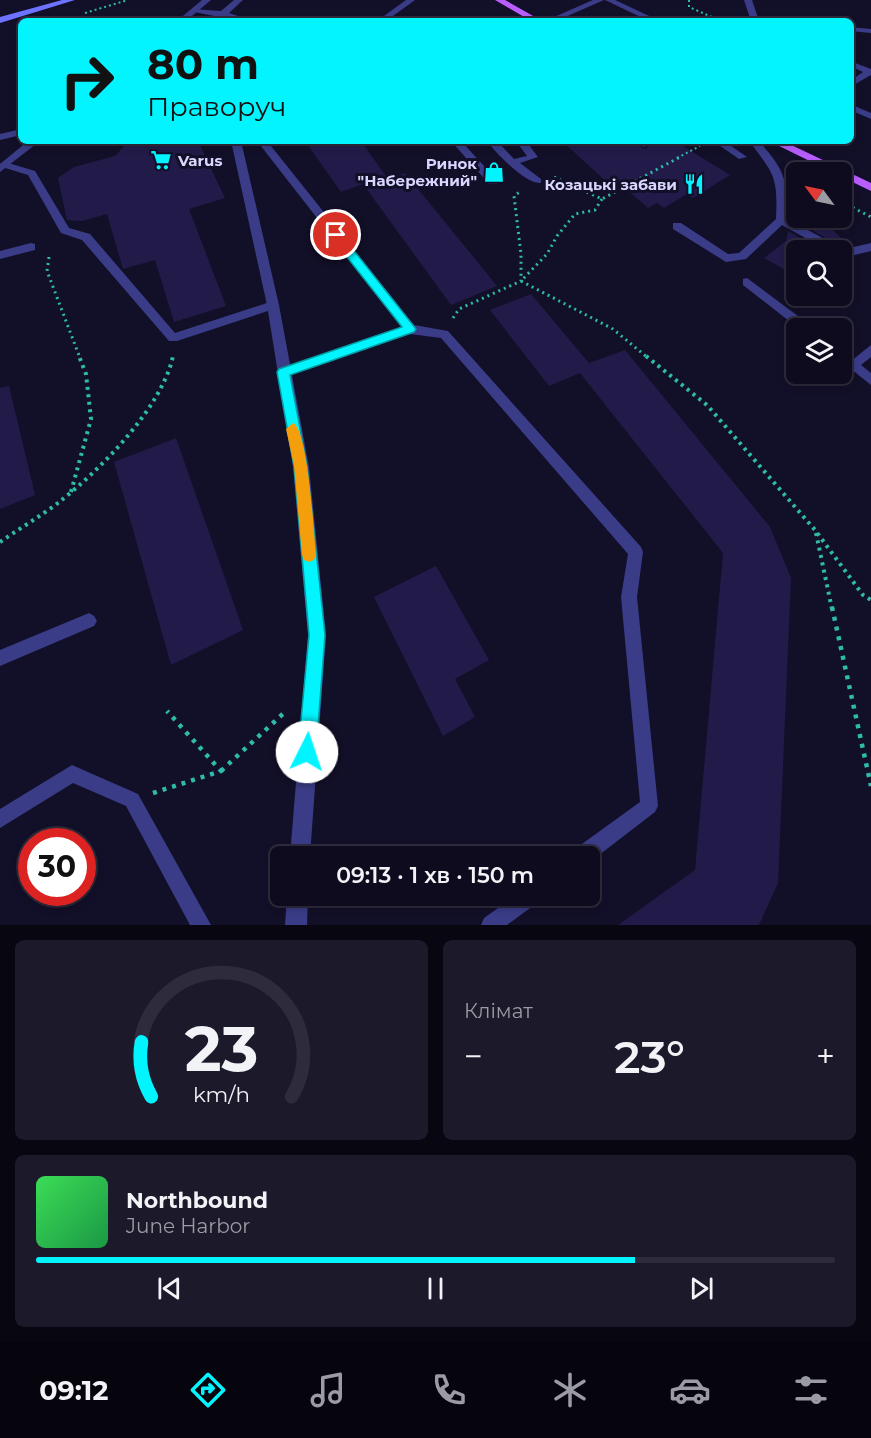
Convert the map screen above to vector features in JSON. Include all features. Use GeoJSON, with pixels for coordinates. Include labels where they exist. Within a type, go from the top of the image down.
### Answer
{"type":"FeatureCollection","features":[{"type":"Feature","properties":{"kind":"main road"},"geometry":{"type":"LineString","coordinates":[[499,0],[532,18]]}},
{"type":"Feature","properties":{"kind":"main road"},"geometry":{"type":"LineString","coordinates":[[0,20],[66,1]]}},
{"type":"Feature","properties":{"kind":"main road"},"geometry":{"type":"LineString","coordinates":[[780,144],[818,162]]}},
{"type":"Feature","properties":{"kind":"main road"},"geometry":{"type":"LineString","coordinates":[[852,178],[871,187]]}},
{"type":"Feature","properties":{"kind":"street"},"geometry":{"type":"LineString","coordinates":[[185,18],[207,0]]}},
{"type":"Feature","properties":{"kind":"street"},"geometry":{"type":"LineString","coordinates":[[192,18],[193,11]]}},
{"type":"Feature","properties":{"kind":"street"},"geometry":{"type":"LineString","coordinates":[[3,167],[31,144]]}},
{"type":"Feature","properties":{"kind":"street"},"geometry":{"type":"LineString","coordinates":[[237,144],[273,305],[301,466],[317,635],[311,689],[301,846]]}},
{"type":"Feature","properties":{"kind":"street"},"geometry":{"type":"LineString","coordinates":[[296,925],[297,906]]}},
{"type":"Feature","properties":{"kind":"lane"},"geometry":{"type":"LineString","coordinates":[[224,14],[239,0]]}},
{"type":"Feature","properties":{"kind":"lane"},"geometry":{"type":"LineString","coordinates":[[385,18],[411,0]]}},
{"type":"Feature","properties":{"kind":"lane"},"geometry":{"type":"LineString","coordinates":[[556,18],[600,0]]}},
{"type":"Feature","properties":{"kind":"lane"},"geometry":{"type":"LineString","coordinates":[[609,0],[649,18]]}},
{"type":"Feature","properties":{"kind":"lane"},"geometry":{"type":"LineString","coordinates":[[748,0],[754,18]]}},
{"type":"Feature","properties":{"kind":"lane"},"geometry":{"type":"LineString","coordinates":[[193,11],[238,18]]}},
{"type":"Feature","properties":{"kind":"lane"},"geometry":{"type":"LineString","coordinates":[[854,29],[871,31]]}},
{"type":"Feature","properties":{"kind":"lane"},"geometry":{"type":"LineString","coordinates":[[854,65],[870,71]]}},
{"type":"Feature","properties":{"kind":"lane"},"geometry":{"type":"LineString","coordinates":[[854,82],[870,71]]}},
{"type":"Feature","properties":{"kind":"lane"},"geometry":{"type":"LineString","coordinates":[[854,109],[871,116]]}},
{"type":"Feature","properties":{"kind":"lane"},"geometry":{"type":"LineString","coordinates":[[0,137],[18,133]]}},
{"type":"Feature","properties":{"kind":"lane"},"geometry":{"type":"LineString","coordinates":[[264,144],[410,329]]}},
{"type":"Feature","properties":{"kind":"lane"},"geometry":{"type":"LineString","coordinates":[[459,144],[493,182]]}},
{"type":"Feature","properties":{"kind":"lane"},"geometry":{"type":"LineString","coordinates":[[495,144],[537,181]]}},
{"type":"Feature","properties":{"kind":"lane"},"geometry":{"type":"LineString","coordinates":[[513,162],[533,157],[523,144]]}},
{"type":"Feature","properties":{"kind":"lane"},"geometry":{"type":"LineString","coordinates":[[722,144],[742,157]]}},
{"type":"Feature","properties":{"kind":"lane"},"geometry":{"type":"LineString","coordinates":[[677,226],[726,258],[742,256],[781,220],[782,186],[779,170],[757,144]]}},
{"type":"Feature","properties":{"kind":"lane"},"geometry":{"type":"LineString","coordinates":[[3,167],[32,173],[65,230],[86,237],[173,338],[273,305]]}},
{"type":"Feature","properties":{"kind":"lane"},"geometry":{"type":"LineString","coordinates":[[781,220],[817,240]]}},
{"type":"Feature","properties":{"kind":"lane"},"geometry":{"type":"LineString","coordinates":[[0,255],[31,247]]}},
{"type":"Feature","properties":{"kind":"lane"},"geometry":{"type":"LineString","coordinates":[[852,252],[871,247]]}},
{"type":"Feature","properties":{"kind":"lane"},"geometry":{"type":"LineString","coordinates":[[747,282],[793,318]]}},
{"type":"Feature","properties":{"kind":"lane"},"geometry":{"type":"LineString","coordinates":[[283,372],[410,329],[444,334],[636,552],[629,597],[650,806],[596,846]]}},
{"type":"Feature","properties":{"kind":"lane"},"geometry":{"type":"LineString","coordinates":[[852,359],[871,350]]}},
{"type":"Feature","properties":{"kind":"lane"},"geometry":{"type":"LineString","coordinates":[[852,365],[871,380]]}},
{"type":"Feature","properties":{"kind":"lane"},"geometry":{"type":"LineString","coordinates":[[0,658],[89,621]]}},
{"type":"Feature","properties":{"kind":"lane"},"geometry":{"type":"LineString","coordinates":[[0,819],[72,774],[132,800],[201,925]]}},
{"type":"Feature","properties":{"kind":"lane"},"geometry":{"type":"LineString","coordinates":[[491,925],[517,906]]}},
{"type":"Feature","properties":{"kind":"path"},"geometry":{"type":"LineString","coordinates":[[75,16],[128,0]]}},
{"type":"Feature","properties":{"kind":"path"},"geometry":{"type":"LineString","coordinates":[[689,0],[689,7],[714,18]]}},
{"type":"Feature","properties":{"kind":"path"},"geometry":{"type":"LineString","coordinates":[[444,334],[459,309],[521,281],[547,254],[557,236],[575,214],[595,210],[602,199],[703,144]]}},
{"type":"Feature","properties":{"kind":"path"},"geometry":{"type":"LineString","coordinates":[[521,281],[522,254],[514,196],[537,181],[553,176],[602,199]]}},
{"type":"Feature","properties":{"kind":"path"},"geometry":{"type":"LineString","coordinates":[[852,207],[871,217]]}},
{"type":"Feature","properties":{"kind":"path"},"geometry":{"type":"LineString","coordinates":[[65,230],[51,250],[47,271],[86,374],[91,419],[71,492]]}},
{"type":"Feature","properties":{"kind":"path"},"geometry":{"type":"LineString","coordinates":[[521,281],[613,329],[707,405],[815,530],[863,595],[871,600]]}},
{"type":"Feature","properties":{"kind":"path"},"geometry":{"type":"LineString","coordinates":[[0,542],[71,492],[147,411],[173,367],[173,338]]}},
{"type":"Feature","properties":{"kind":"path"},"geometry":{"type":"LineString","coordinates":[[815,530],[871,786]]}},
{"type":"Feature","properties":{"kind":"path"},"geometry":{"type":"LineString","coordinates":[[132,800],[221,771],[311,689]]}},
{"type":"Feature","properties":{"kind":"path"},"geometry":{"type":"LineString","coordinates":[[167,711],[221,771]]}},
{"type":"Feature","properties":{"kind":"building"},"geometry":{"type":"Polygon","coordinates":[[[129,144],[199,144],[225,198],[189,209],[226,306],[174,322],[155,260],[123,269],[107,214],[82,221],[67,220],[58,178],[74,167],[115,156],[129,144]]]}},
{"type":"Feature","properties":{"kind":"building"},"geometry":{"type":"Polygon","coordinates":[[[307,144],[363,144],[388,179],[405,173],[497,286],[451,305],[363,184],[341,192],[307,144]]]}},
{"type":"Feature","properties":{"kind":"building"},"geometry":{"type":"Polygon","coordinates":[[[565,144],[638,144],[645,149],[651,144],[680,144],[730,175],[693,198],[687,194],[664,208],[657,203],[648,208],[619,183],[611,186],[565,144]]]}},
{"type":"Feature","properties":{"kind":"building"},"geometry":{"type":"Polygon","coordinates":[[[809,228],[831,228],[843,240],[829,240],[809,228]]]}},
{"type":"Feature","properties":{"kind":"building"},"geometry":{"type":"Polygon","coordinates":[[[788,231],[805,240],[786,240],[788,231]]]}},
{"type":"Feature","properties":{"kind":"building"},"geometry":{"type":"Polygon","coordinates":[[[786,241],[786,270],[764,258],[786,241]]]}},
{"type":"Feature","properties":{"kind":"building"},"geometry":{"type":"Polygon","coordinates":[[[531,294],[589,363],[625,350],[770,527],[791,578],[778,883],[759,925],[618,925],[695,870],[723,553],[580,373],[549,386],[490,310],[531,294]]]}},
{"type":"Feature","properties":{"kind":"building"},"geometry":{"type":"Polygon","coordinates":[[[9,386],[35,495],[0,509],[0,388],[9,386]]]}},
{"type":"Feature","properties":{"kind":"building"},"geometry":{"type":"Polygon","coordinates":[[[176,438],[243,630],[171,665],[114,462],[176,438]]]}},
{"type":"Feature","properties":{"kind":"building"},"geometry":{"type":"Polygon","coordinates":[[[436,566],[489,660],[455,679],[475,717],[443,736],[374,597],[436,566]]]}},
{"type":"Feature","properties":{"kind":"slow traffic"},"geometry":{"type":"LineString","coordinates":[[293,429],[301,466],[309,555]]}},
{"type":"Feature","properties":{"kind":"place","name":"Varus"},"geometry":{"type":"Point","coordinates":[161,160]}},
{"type":"Feature","properties":{"kind":"place","name":"Ринок \"Набережний\""},"geometry":{"type":"Point","coordinates":[494,172]}},
{"type":"Feature","properties":{"kind":"place","name":"Козацькі забави"},"geometry":{"type":"Point","coordinates":[694,184]}},
{"type":"Feature","properties":{"kind":"route"},"geometry":{"type":"LineString","coordinates":[[307,752],[317,635],[301,466],[283,372],[410,329],[336,235]]}}]}
